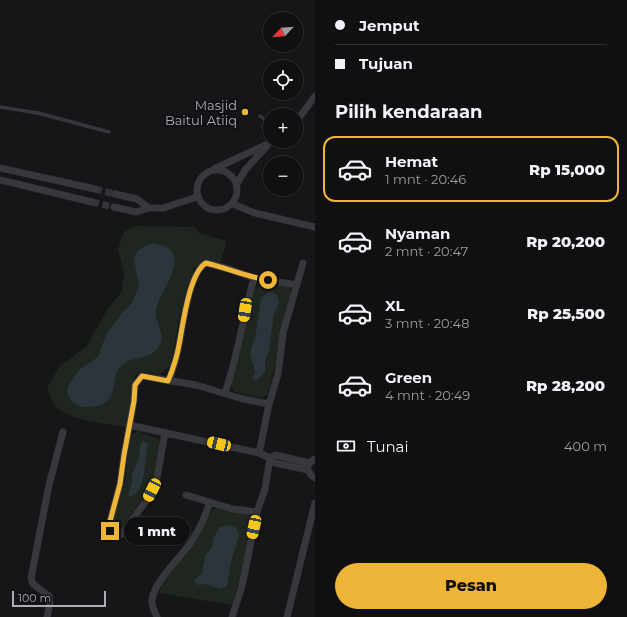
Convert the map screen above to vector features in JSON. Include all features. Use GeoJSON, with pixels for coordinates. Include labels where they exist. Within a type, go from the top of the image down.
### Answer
{"type":"FeatureCollection","features":[{"type":"Feature","properties":{"kind":"street"},"geometry":{"type":"LineString","coordinates":[[303,112],[315,96]]}},
{"type":"Feature","properties":{"kind":"street"},"geometry":{"type":"LineString","coordinates":[[263,147],[210,171],[201,177],[197,186],[197,197],[203,206],[213,211],[224,210],[233,204],[237,194],[237,184],[245,170],[266,148]]}},
{"type":"Feature","properties":{"kind":"street"},"geometry":{"type":"LineString","coordinates":[[0,168],[95,189]]}},
{"type":"Feature","properties":{"kind":"street"},"geometry":{"type":"LineString","coordinates":[[210,171],[221,170],[231,175],[237,184]]}},
{"type":"Feature","properties":{"kind":"street"},"geometry":{"type":"LineString","coordinates":[[0,180],[92,202]]}},
{"type":"Feature","properties":{"kind":"street"},"geometry":{"type":"LineString","coordinates":[[115,194],[138,199],[149,208]]}},
{"type":"Feature","properties":{"kind":"street"},"geometry":{"type":"LineString","coordinates":[[114,207],[136,212],[149,208],[163,208],[197,197]]}},
{"type":"Feature","properties":{"kind":"street"},"geometry":{"type":"LineString","coordinates":[[233,204],[255,213],[315,227]]}},
{"type":"Feature","properties":{"kind":"street"},"geometry":{"type":"LineString","coordinates":[[168,381],[179,345],[188,298],[198,270],[206,263],[254,278],[297,285]]}},
{"type":"Feature","properties":{"kind":"street"},"geometry":{"type":"LineString","coordinates":[[259,454],[269,404],[278,374],[283,333],[303,263]]}},
{"type":"Feature","properties":{"kind":"street"},"geometry":{"type":"LineString","coordinates":[[225,393],[236,360],[245,310],[254,278]]}},
{"type":"Feature","properties":{"kind":"street"},"geometry":{"type":"LineString","coordinates":[[165,433],[156,483],[124,531],[120,535],[114,534],[110,531],[109,525],[120,484],[134,401],[135,385],[138,379],[142,376],[225,393],[269,404]]}},
{"type":"Feature","properties":{"kind":"street"},"geometry":{"type":"LineString","coordinates":[[129,425],[259,454],[270,458],[275,463],[311,464],[310,475],[315,478]]}},
{"type":"Feature","properties":{"kind":"street"},"geometry":{"type":"LineString","coordinates":[[47,617],[50,603],[49,596],[33,584],[31,578],[49,485],[63,432]]}},
{"type":"Feature","properties":{"kind":"street"},"geometry":{"type":"LineString","coordinates":[[232,617],[242,586],[257,512],[265,489],[270,458]]}},
{"type":"Feature","properties":{"kind":"street"},"geometry":{"type":"LineString","coordinates":[[186,495],[233,509],[257,512]]}},
{"type":"Feature","properties":{"kind":"street"},"geometry":{"type":"LineString","coordinates":[[157,617],[151,602],[152,595],[170,567],[188,546],[204,519],[210,502]]}},
{"type":"Feature","properties":{"kind":"street"},"geometry":{"type":"LineString","coordinates":[[287,617],[315,503]]}},
{"type":"Feature","properties":{"kind":"lane"},"geometry":{"type":"LineString","coordinates":[[0,107],[38,113],[109,132]]}},
{"type":"Feature","properties":{"kind":"shaded area"},"geometry":{"type":"Polygon","coordinates":[[[135,226],[195,227],[199,233],[227,241],[220,263],[204,261],[194,268],[183,301],[170,366],[159,374],[142,372],[135,375],[126,427],[81,419],[65,413],[55,404],[47,387],[60,366],[87,346],[107,310],[122,291],[124,273],[118,249],[124,232],[135,226]]]}},
{"type":"Feature","properties":{"kind":"shaded area"},"geometry":{"type":"Polygon","coordinates":[[[154,243],[167,247],[173,254],[175,262],[173,271],[156,310],[162,338],[161,343],[154,352],[123,364],[116,375],[112,395],[104,404],[82,407],[75,404],[68,394],[67,388],[79,370],[98,357],[106,335],[122,313],[132,303],[139,286],[134,260],[137,251],[154,243]]]}},
{"type":"Feature","properties":{"kind":"shaded area"},"geometry":{"type":"Polygon","coordinates":[[[262,283],[289,287],[292,293],[268,394],[263,398],[235,392],[231,385],[255,288],[262,283]]]}},
{"type":"Feature","properties":{"kind":"shaded area"},"geometry":{"type":"Polygon","coordinates":[[[272,292],[277,295],[279,303],[274,314],[269,350],[265,362],[265,372],[257,380],[255,380],[252,377],[255,372],[250,353],[256,333],[261,298],[267,293],[272,292]]]}},
{"type":"Feature","properties":{"kind":"shaded area"},"geometry":{"type":"Polygon","coordinates":[[[137,431],[159,439],[160,442],[152,485],[121,529],[118,529],[113,526],[113,522],[125,481],[130,436],[137,431]]]}},
{"type":"Feature","properties":{"kind":"shaded area"},"geometry":{"type":"Polygon","coordinates":[[[143,441],[148,444],[144,474],[139,488],[135,494],[130,497],[128,496],[132,481],[132,474],[139,458],[140,445],[143,441]]]}},
{"type":"Feature","properties":{"kind":"shaded area"},"geometry":{"type":"Polygon","coordinates":[[[216,508],[248,514],[252,520],[241,577],[232,605],[158,593],[168,576],[198,536],[209,513],[216,508]]]}},
{"type":"Feature","properties":{"kind":"shaded area"},"geometry":{"type":"Polygon","coordinates":[[[226,525],[235,527],[239,536],[231,562],[227,586],[221,589],[205,584],[197,585],[194,581],[202,573],[205,556],[212,547],[214,537],[220,527],[226,525]]]}},
{"type":"Feature","properties":{"kind":"tunnel"},"geometry":{"type":"LineString","coordinates":[[95,189],[115,194]]}},
{"type":"Feature","properties":{"kind":"tunnel"},"geometry":{"type":"LineString","coordinates":[[92,202],[114,207]]}},
{"type":"Feature","properties":{"kind":"place","name":"Masjid Baitul Atiiq"},"geometry":{"type":"Point","coordinates":[245,112]}},
{"type":"Feature","properties":{"kind":"route"},"geometry":{"type":"LineString","coordinates":[[110,531],[109,525],[120,484],[134,401],[135,385],[138,379],[142,376],[168,381],[179,345],[188,298],[198,270],[206,263],[254,278],[268,280]]}}]}
